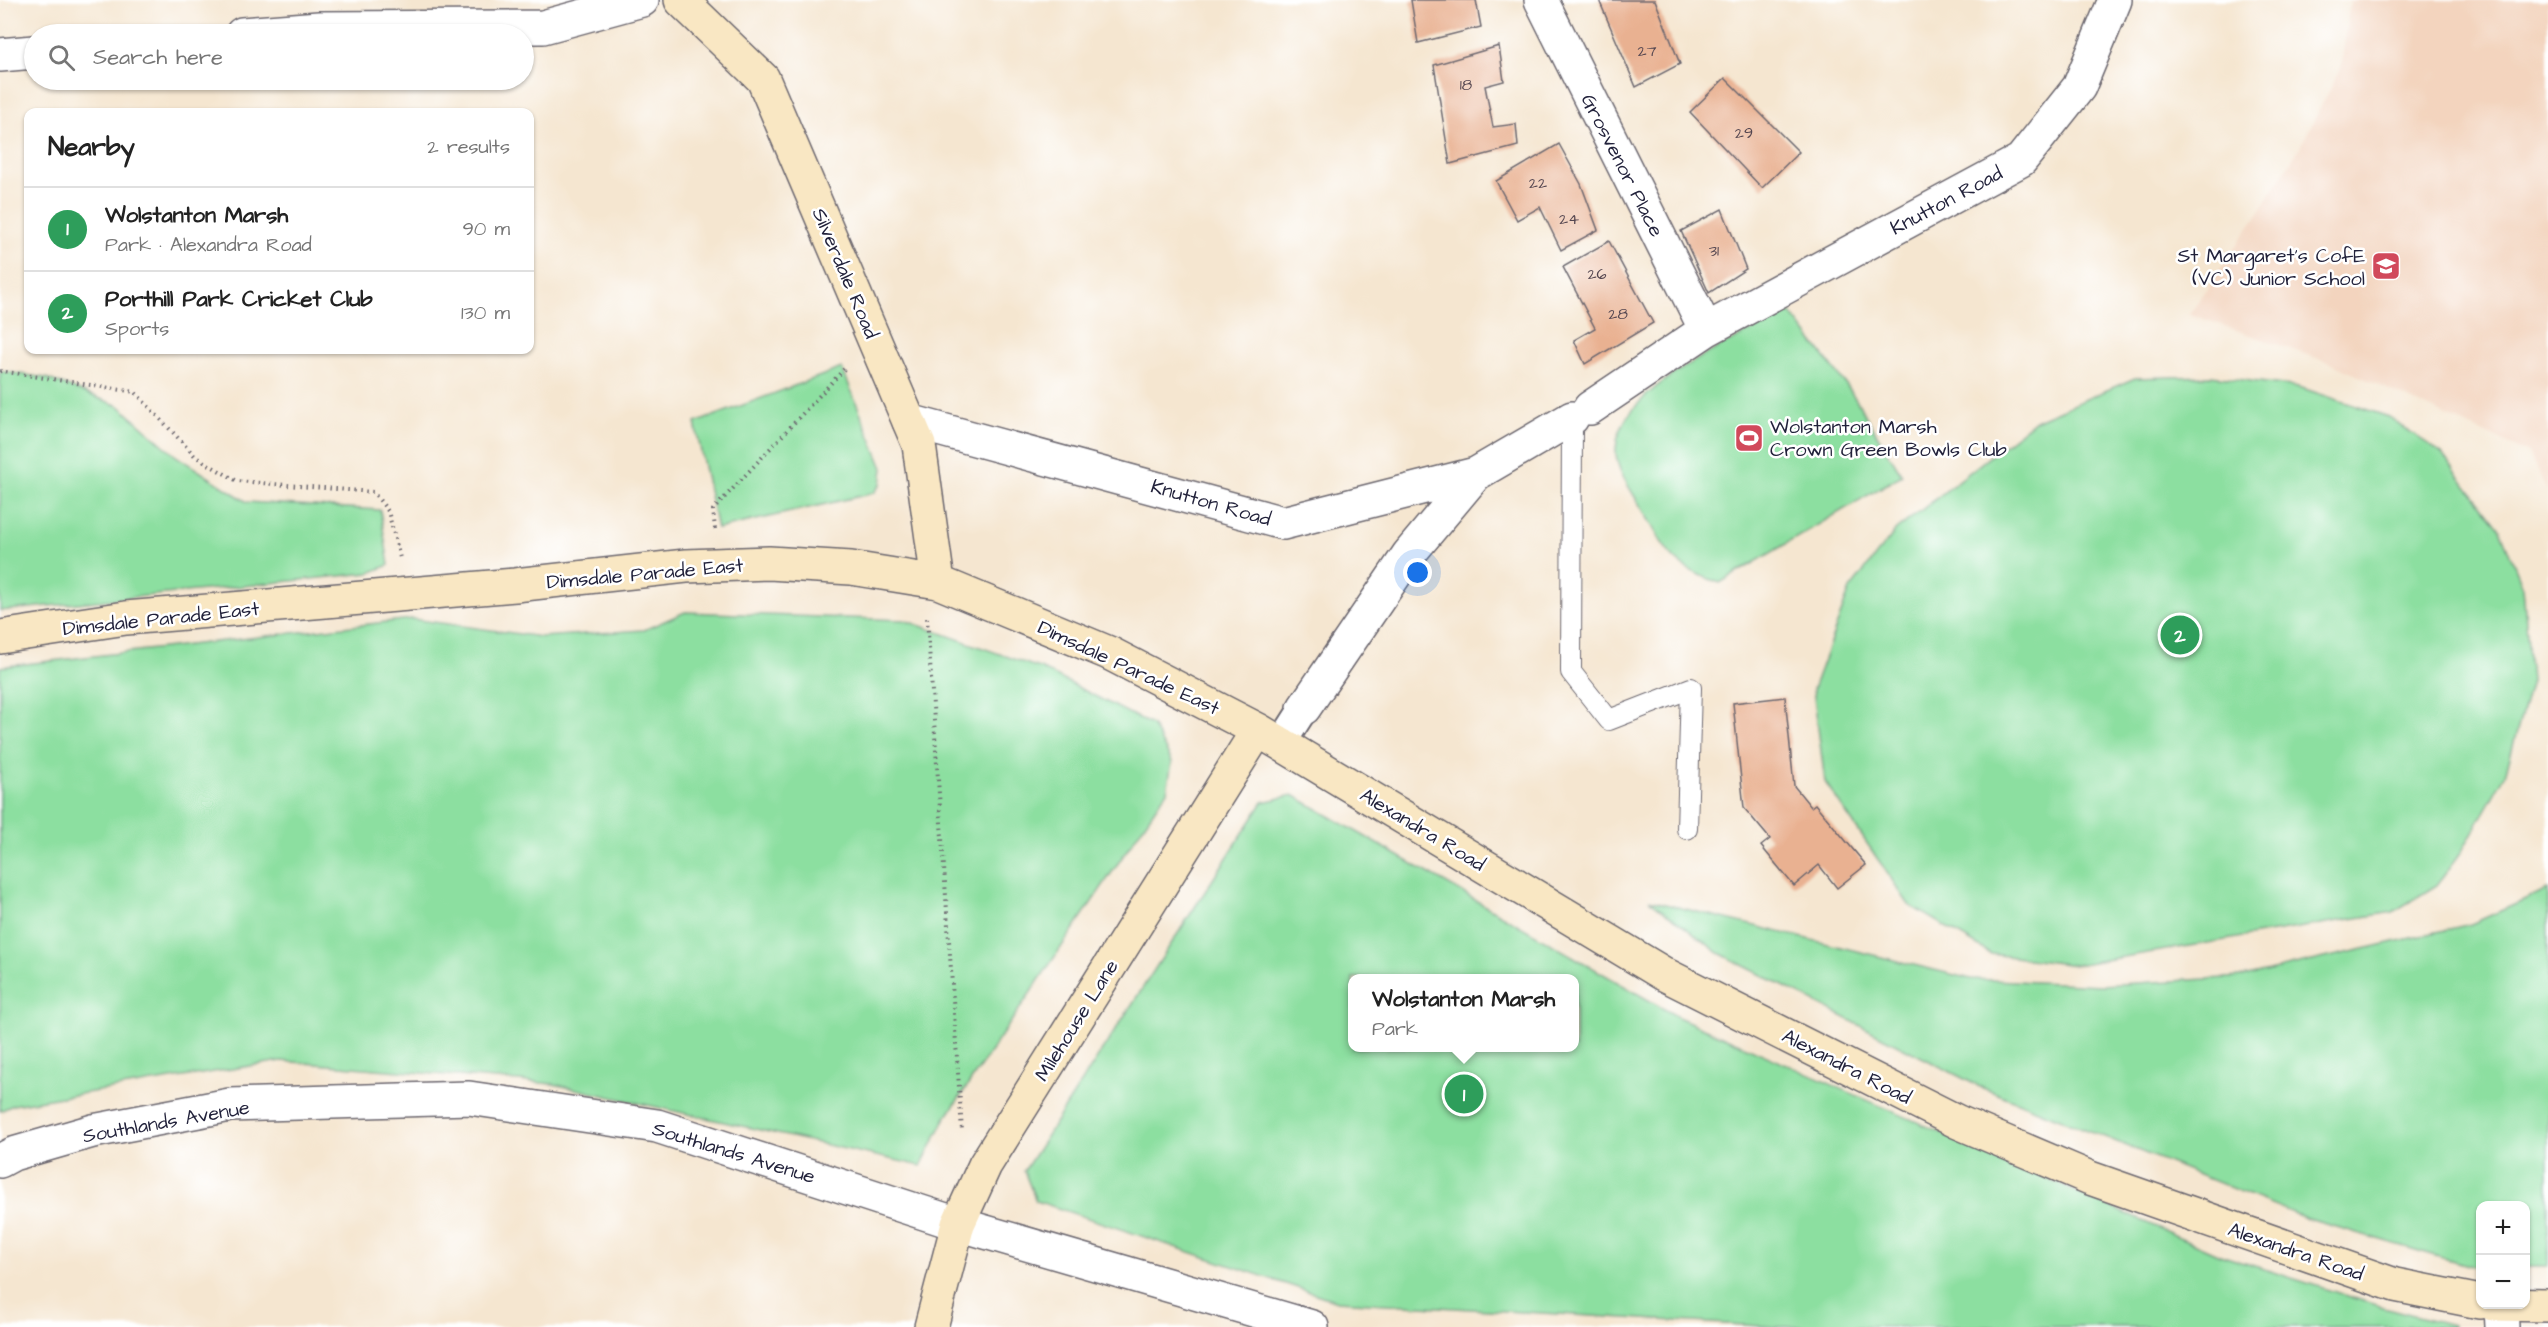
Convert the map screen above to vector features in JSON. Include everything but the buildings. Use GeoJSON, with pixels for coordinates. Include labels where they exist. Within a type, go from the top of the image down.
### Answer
{"type":"FeatureCollection","features":[{"type":"Feature","properties":{"kind":"main road","name":"Silverdale Road"},"geometry":{"type":"LineString","coordinates":[[681,0],[763,79],[919,445],[931,581]]}},
{"type":"Feature","properties":{"kind":"main road","name":"Dimsdale Parade East"},"geometry":{"type":"LineString","coordinates":[[0,637],[126,618],[410,594],[686,566],[770,563],[851,568],[931,581],[1109,653],[1270,737]]}},
{"type":"Feature","properties":{"kind":"main road","name":"Milehouse Lane"},"geometry":{"type":"LineString","coordinates":[[931,1327],[958,1224],[985,1165],[1270,737]]}},
{"type":"Feature","properties":{"kind":"main road","name":"Alexandra Road"},"geometry":{"type":"LineString","coordinates":[[1270,737],[1664,974],[1958,1122],[2090,1178],[2395,1286],[2494,1310],[2548,1305]]}},
{"type":"Feature","properties":{"kind":"street"},"geometry":{"type":"LineString","coordinates":[[534,27],[543,27],[642,0]]}},
{"type":"Feature","properties":{"kind":"street","name":"Grosvenor Place"},"geometry":{"type":"LineString","coordinates":[[1541,0],[1706,330]]}},
{"type":"Feature","properties":{"kind":"street","name":"Knutton Road"},"geometry":{"type":"LineString","coordinates":[[909,421],[1283,523],[1476,474],[1581,413],[1706,330],[2021,160],[2079,87],[2115,0]]}},
{"type":"Feature","properties":{"kind":"street"},"geometry":{"type":"LineString","coordinates":[[0,55],[24,53]]}},
{"type":"Feature","properties":{"kind":"street"},"geometry":{"type":"LineString","coordinates":[[1270,737],[1304,708],[1409,554],[1476,474]]}},
{"type":"Feature","properties":{"kind":"street","name":"Southlands Avenue"},"geometry":{"type":"LineString","coordinates":[[0,1161],[93,1131],[230,1105],[469,1098],[657,1126],[958,1224],[1312,1327]]}},
{"type":"Feature","properties":{"kind":"lane"},"geometry":{"type":"LineString","coordinates":[[1581,413],[1571,672],[1609,720],[1691,688],[1687,829]]}},
{"type":"Feature","properties":{"kind":"path"},"geometry":{"type":"LineString","coordinates":[[718,565],[713,510],[842,368],[879,352]]}},
{"type":"Feature","properties":{"kind":"path"},"geometry":{"type":"LineString","coordinates":[[0,371],[135,392],[196,457],[237,481],[373,492],[388,511],[410,594]]}},
{"type":"Feature","properties":{"kind":"path"},"geometry":{"type":"LineString","coordinates":[[931,581],[962,1133]]}},
{"type":"Feature","properties":{"kind":"shaded area","name":"St Margaret's CofE (VC) Junior School"},"geometry":{"type":"Polygon","coordinates":[[[2350,0],[2548,0],[2548,492],[2528,453],[2328,362],[2190,314],[2300,147],[2341,68],[2350,0]]]}},
{"type":"Feature","properties":{"kind":"green space","name":"Wolstanton Marsh Crown Green Bowls Club"},"geometry":{"type":"Polygon","coordinates":[[[1790,312],[1850,390],[1902,475],[1720,583],[1679,563],[1664,546],[1624,479],[1616,457],[1616,449],[1622,426],[1638,404],[1659,384],[1714,350],[1790,312]]]}},
{"type":"Feature","properties":{"kind":"green space"},"geometry":{"type":"Polygon","coordinates":[[[842,368],[883,468],[881,484],[874,493],[717,529],[695,423],[842,368]]]}},
{"type":"Feature","properties":{"kind":"green space"},"geometry":{"type":"Polygon","coordinates":[[[0,371],[46,378],[119,406],[176,456],[247,502],[380,510],[389,565],[369,573],[0,611],[0,371]]]}},
{"type":"Feature","properties":{"kind":"green space"},"geometry":{"type":"Polygon","coordinates":[[[2211,376],[2299,387],[2389,417],[2442,454],[2500,529],[2523,587],[2531,681],[2505,775],[2462,851],[2437,885],[2393,912],[2075,965],[1991,954],[1909,905],[1825,782],[1813,689],[1850,589],[1896,530],[2035,421],[2135,378],[2211,376]]]}},
{"type":"Feature","properties":{"kind":"green space"},"geometry":{"type":"Polygon","coordinates":[[[685,612],[904,620],[1042,669],[1152,725],[1172,762],[1167,791],[945,1119],[921,1166],[553,1084],[281,1061],[13,1105],[0,1111],[0,667],[412,619],[541,637],[644,630],[685,612]]]}},
{"type":"Feature","properties":{"kind":"green space"},"geometry":{"type":"Polygon","coordinates":[[[1293,795],[1678,1017],[2220,1255],[2379,1306],[2453,1325],[2453,1327],[1777,1327],[1337,1301],[1036,1201],[1024,1171],[1263,802],[1293,795]]]}},
{"type":"Feature","properties":{"kind":"green space"},"geometry":{"type":"Polygon","coordinates":[[[2548,890],[2548,1266],[2530,1266],[2530,1201],[2476,1201],[2476,1267],[2308,1219],[1978,1086],[1719,953],[1649,900],[1971,979],[2101,985],[2243,977],[2471,924],[2548,890]]]}},
{"type":"Feature","properties":{"kind":"place","name":"St Margaret's CofE (VC) Junior School"},"geometry":{"type":"Point","coordinates":[2386,266]}},
{"type":"Feature","properties":{"kind":"place","name":"Wolstanton Marsh Crown Green Bowls Club"},"geometry":{"type":"Point","coordinates":[1749,438]}},
{"type":"Feature","properties":{"kind":"place","name":"Porthill Park Cricket Club"},"geometry":{"type":"Point","coordinates":[2180,635]}},
{"type":"Feature","properties":{"kind":"place","name":"Wolstanton Marsh"},"geometry":{"type":"Point","coordinates":[1464,1094]}}]}
